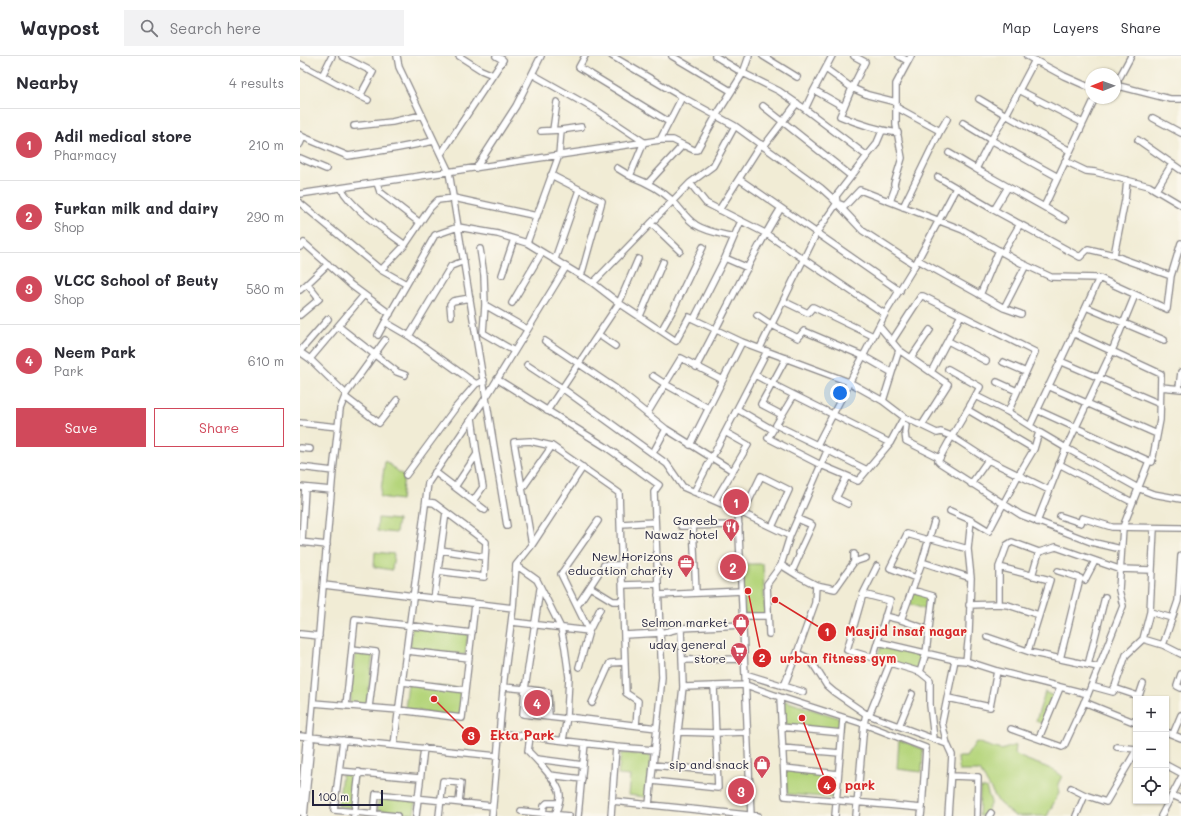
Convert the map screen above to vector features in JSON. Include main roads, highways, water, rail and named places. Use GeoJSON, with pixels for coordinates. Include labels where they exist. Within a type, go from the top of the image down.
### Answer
{"type":"FeatureCollection","features":[{"type":"Feature","properties":{"kind":"place","name":"Adil medical store"},"geometry":{"type":"Point","coordinates":[736,502]}},
{"type":"Feature","properties":{"kind":"place","name":"Gareeb Nawaz hotel"},"geometry":{"type":"Point","coordinates":[731,542]}},
{"type":"Feature","properties":{"kind":"place","name":"Furkan milk and dairy"},"geometry":{"type":"Point","coordinates":[733,567]}},
{"type":"Feature","properties":{"kind":"place","name":"New Horizons education charity"},"geometry":{"type":"Point","coordinates":[686,578]}},
{"type":"Feature","properties":{"kind":"place","name":"urban fitness gym"},"geometry":{"type":"Point","coordinates":[748,591]}},
{"type":"Feature","properties":{"kind":"place","name":"Masjid insaf nagar"},"geometry":{"type":"Point","coordinates":[775,600]}},
{"type":"Feature","properties":{"kind":"place","name":"Selmon market"},"geometry":{"type":"Point","coordinates":[741,637]}},
{"type":"Feature","properties":{"kind":"place","name":"uday general store"},"geometry":{"type":"Point","coordinates":[739,666]}},
{"type":"Feature","properties":{"kind":"place","name":"Ekta Park"},"geometry":{"type":"Point","coordinates":[434,699]}},
{"type":"Feature","properties":{"kind":"place","name":"Neem Park"},"geometry":{"type":"Point","coordinates":[537,703]}},
{"type":"Feature","properties":{"kind":"place","name":"park"},"geometry":{"type":"Point","coordinates":[802,718]}},
{"type":"Feature","properties":{"kind":"place","name":"sip and snack"},"geometry":{"type":"Point","coordinates":[762,779]}},
{"type":"Feature","properties":{"kind":"place","name":"VLCC School of Beuty"},"geometry":{"type":"Point","coordinates":[741,791]}}]}
